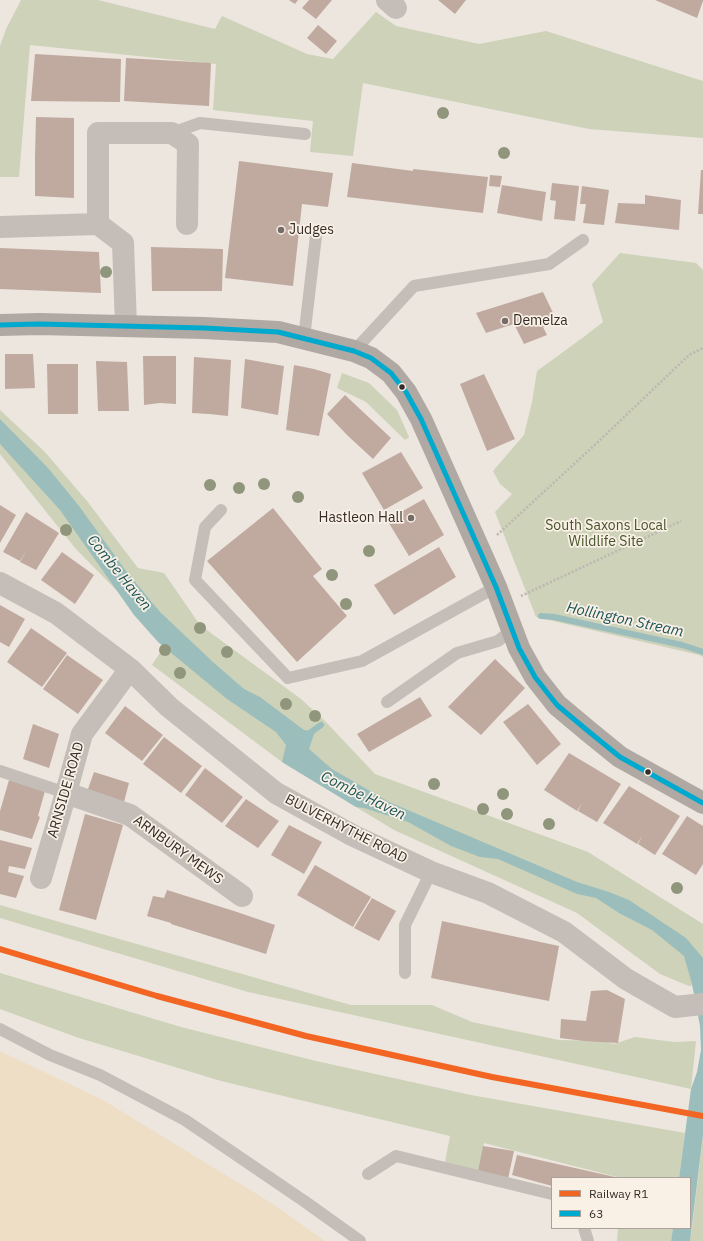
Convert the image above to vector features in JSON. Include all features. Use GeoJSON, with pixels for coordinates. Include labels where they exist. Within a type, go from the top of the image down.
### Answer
{"type":"FeatureCollection","features":[{"type":"Feature","properties":{"kind":"highway"},"geometry":{"type":"LineString","coordinates":[[0,325],[39,324],[126,326],[278,332],[354,351],[371,358],[391,373],[406,392],[421,419],[480,551],[519,648],[535,677],[557,705],[620,757],[703,803]]}},
{"type":"Feature","properties":{"kind":"street"},"geometry":{"type":"LineString","coordinates":[[98,224],[98,133],[172,133],[188,144],[187,224]]}},
{"type":"Feature","properties":{"kind":"street"},"geometry":{"type":"LineString","coordinates":[[0,227],[98,224],[123,243],[126,326]]}},
{"type":"Feature","properties":{"kind":"street","name":"BULVERHYTHE ROAD"},"geometry":{"type":"LineString","coordinates":[[0,583],[56,613],[130,669],[169,707],[276,793],[352,835],[431,872],[488,893],[564,932],[626,979],[675,1007],[703,1004]]}},
{"type":"Feature","properties":{"kind":"street","name":"ARNSIDE ROAD"},"geometry":{"type":"LineString","coordinates":[[41,878],[82,734],[130,669]]}},
{"type":"Feature","properties":{"kind":"street","name":"ARNBURY MEWS"},"geometry":{"type":"LineString","coordinates":[[66,793],[130,815],[242,896]]}},
{"type":"Feature","properties":{"kind":"lane"},"geometry":{"type":"LineString","coordinates":[[172,133],[200,123],[305,134]]}},
{"type":"Feature","properties":{"kind":"lane"},"geometry":{"type":"LineString","coordinates":[[304,338],[316,236]]}},
{"type":"Feature","properties":{"kind":"lane"},"geometry":{"type":"LineString","coordinates":[[354,351],[414,286],[548,264],[583,240]]}},
{"type":"Feature","properties":{"kind":"lane"},"geometry":{"type":"LineString","coordinates":[[221,510],[205,527],[194,580],[288,678],[362,661],[499,596]]}},
{"type":"Feature","properties":{"kind":"lane"},"geometry":{"type":"LineString","coordinates":[[387,702],[457,654],[498,641],[512,630]]}},
{"type":"Feature","properties":{"kind":"lane"},"geometry":{"type":"LineString","coordinates":[[0,771],[66,793]]}},
{"type":"Feature","properties":{"kind":"lane"},"geometry":{"type":"LineString","coordinates":[[405,973],[405,924],[431,872]]}},
{"type":"Feature","properties":{"kind":"lane"},"geometry":{"type":"LineString","coordinates":[[0,1029],[50,1055],[100,1075],[185,1120],[360,1241]]}},
{"type":"Feature","properties":{"kind":"lane"},"geometry":{"type":"LineString","coordinates":[[368,1174],[396,1156],[551,1194]]}},
{"type":"Feature","properties":{"kind":"lane"},"geometry":{"type":"LineString","coordinates":[[584,1229],[588,1241]]}},
{"type":"Feature","properties":{"kind":"path"},"geometry":{"type":"LineString","coordinates":[[480,551],[599,442],[689,354],[703,348]]}},
{"type":"Feature","properties":{"kind":"path"},"geometry":{"type":"LineString","coordinates":[[499,596],[681,521]]}},
{"type":"Feature","properties":{"kind":"green space"},"geometry":{"type":"Polygon","coordinates":[[[21,0],[98,0],[215,29],[222,16],[307,54],[333,59],[376,12],[396,26],[479,44],[546,31],[703,81],[703,138],[589,129],[363,83],[353,156],[310,152],[313,121],[213,110],[216,64],[30,45],[19,177],[0,177],[0,46],[6,29],[21,0]]]}},
{"type":"Feature","properties":{"kind":"green space","name":"South Saxons Local Wildlife Site"},"geometry":{"type":"Polygon","coordinates":[[[620,253],[696,263],[703,270],[703,657],[536,617],[495,512],[512,494],[500,484],[493,471],[524,435],[532,402],[537,371],[603,322],[592,284],[620,253]]]}},
{"type":"Feature","properties":{"kind":"green space"},"geometry":{"type":"Polygon","coordinates":[[[342,373],[369,383],[397,410],[409,437],[405,440],[366,402],[337,388],[342,373]]]}},
{"type":"Feature","properties":{"kind":"green space"},"geometry":{"type":"Polygon","coordinates":[[[0,410],[44,451],[87,501],[138,568],[164,573],[200,625],[301,699],[326,722],[375,774],[588,852],[703,924],[703,984],[689,986],[660,974],[577,913],[394,830],[282,762],[152,665],[167,642],[75,548],[0,454],[0,410]]]}},
{"type":"Feature","properties":{"kind":"green space"},"geometry":{"type":"Polygon","coordinates":[[[0,905],[351,1005],[432,1005],[472,1022],[559,1040],[602,1041],[614,1044],[635,1037],[674,1042],[696,1041],[691,1089],[248,992],[0,918],[0,905]]]}},
{"type":"Feature","properties":{"kind":"green space"},"geometry":{"type":"Polygon","coordinates":[[[0,973],[181,1027],[316,1061],[471,1095],[685,1133],[679,1177],[617,1177],[484,1143],[478,1171],[445,1162],[450,1136],[221,1081],[76,1037],[0,1009],[0,973]]]}},
{"type":"Feature","properties":{"kind":"green space"},"geometry":{"type":"Polygon","coordinates":[[[703,1137],[703,1241],[690,1241],[692,1228],[703,1137]]]}},
{"type":"Feature","properties":{"kind":"green space"},"geometry":{"type":"Polygon","coordinates":[[[618,1229],[673,1229],[671,1241],[617,1241],[618,1229]]]}},
{"type":"Feature","properties":{"kind":"sand"},"geometry":{"type":"Polygon","coordinates":[[[0,1051],[103,1100],[273,1204],[325,1241],[0,1241],[0,1051]]]}},
{"type":"Feature","properties":{"kind":"water","name":"Combe Haven"},"geometry":{"type":"Polygon","coordinates":[[[0,419],[48,468],[79,506],[126,571],[160,612],[244,689],[260,697],[304,730],[313,731],[314,734],[309,749],[332,769],[389,802],[577,882],[629,900],[686,938],[703,958],[703,1135],[690,1241],[671,1241],[673,1229],[691,1229],[691,1177],[679,1177],[691,1089],[697,1072],[701,1050],[700,1026],[692,984],[684,956],[652,930],[619,913],[596,898],[577,894],[498,859],[480,857],[451,846],[408,822],[364,808],[356,807],[282,762],[286,745],[276,732],[227,699],[158,642],[134,615],[60,510],[0,444],[0,419]]]}},
{"type":"Feature","properties":{"kind":"building"},"geometry":{"type":"Polygon","coordinates":[[[289,0],[298,0],[295,4],[289,0]]]}},
{"type":"Feature","properties":{"kind":"building"},"geometry":{"type":"Polygon","coordinates":[[[309,0],[332,0],[316,19],[302,8],[309,0]]]}},
{"type":"Feature","properties":{"kind":"building"},"geometry":{"type":"Polygon","coordinates":[[[438,0],[466,0],[455,14],[438,0]]]}},
{"type":"Feature","properties":{"kind":"building"},"geometry":{"type":"Polygon","coordinates":[[[655,0],[703,0],[703,1],[697,18],[655,0]]]}},
{"type":"Feature","properties":{"kind":"building"},"geometry":{"type":"Polygon","coordinates":[[[318,25],[337,41],[326,54],[307,38],[318,25]]]}},
{"type":"Feature","properties":{"kind":"building"},"geometry":{"type":"Polygon","coordinates":[[[35,54],[121,59],[120,102],[31,101],[35,54]]]}},
{"type":"Feature","properties":{"kind":"building"},"geometry":{"type":"Polygon","coordinates":[[[126,58],[211,63],[209,106],[124,101],[126,58]]]}},
{"type":"Feature","properties":{"kind":"building"},"geometry":{"type":"Polygon","coordinates":[[[36,117],[74,118],[74,198],[35,196],[36,117]]]}},
{"type":"Feature","properties":{"kind":"building"},"geometry":{"type":"Polygon","coordinates":[[[239,161],[333,173],[328,207],[302,204],[293,286],[225,278],[239,161]]]}},
{"type":"Feature","properties":{"kind":"building"},"geometry":{"type":"Polygon","coordinates":[[[352,163],[413,171],[413,169],[488,177],[483,213],[347,197],[352,163]]]}},
{"type":"Feature","properties":{"kind":"building"},"geometry":{"type":"Polygon","coordinates":[[[701,170],[703,170],[703,214],[698,214],[701,170]]]}},
{"type":"Feature","properties":{"kind":"building"},"geometry":{"type":"Polygon","coordinates":[[[490,175],[502,176],[500,187],[489,186],[490,175]]]}},
{"type":"Feature","properties":{"kind":"building"},"geometry":{"type":"Polygon","coordinates":[[[552,183],[579,186],[575,221],[554,219],[556,201],[550,200],[552,183]]]}},
{"type":"Feature","properties":{"kind":"building"},"geometry":{"type":"Polygon","coordinates":[[[502,185],[546,192],[542,221],[497,213],[502,185]]]}},
{"type":"Feature","properties":{"kind":"building"},"geometry":{"type":"Polygon","coordinates":[[[582,186],[609,190],[604,225],[583,223],[586,204],[580,204],[582,186]]]}},
{"type":"Feature","properties":{"kind":"building"},"geometry":{"type":"Polygon","coordinates":[[[645,195],[681,200],[679,230],[615,223],[618,203],[645,204],[645,195]]]}},
{"type":"Feature","properties":{"kind":"building"},"geometry":{"type":"Polygon","coordinates":[[[151,247],[223,249],[222,291],[152,291],[151,247]]]}},
{"type":"Feature","properties":{"kind":"building"},"geometry":{"type":"Polygon","coordinates":[[[0,248],[99,252],[101,293],[0,289],[0,248]]]}},
{"type":"Feature","properties":{"kind":"building"},"geometry":{"type":"Polygon","coordinates":[[[543,292],[557,321],[543,327],[547,335],[524,344],[514,324],[486,333],[476,313],[543,292]]]}},
{"type":"Feature","properties":{"kind":"building"},"geometry":{"type":"Polygon","coordinates":[[[5,354],[33,354],[35,388],[5,389],[5,354]]]}},
{"type":"Feature","properties":{"kind":"building"},"geometry":{"type":"Polygon","coordinates":[[[143,356],[176,356],[176,404],[160,403],[144,405],[143,356]]]}},
{"type":"Feature","properties":{"kind":"building"},"geometry":{"type":"Polygon","coordinates":[[[194,357],[231,360],[228,416],[192,413],[194,357]]]}},
{"type":"Feature","properties":{"kind":"building"},"geometry":{"type":"Polygon","coordinates":[[[245,359],[284,366],[278,415],[241,408],[245,359]]]}},
{"type":"Feature","properties":{"kind":"building"},"geometry":{"type":"Polygon","coordinates":[[[96,361],[127,362],[129,411],[98,411],[96,361]]]}},
{"type":"Feature","properties":{"kind":"building"},"geometry":{"type":"Polygon","coordinates":[[[47,364],[78,364],[78,414],[48,414],[47,364]]]}},
{"type":"Feature","properties":{"kind":"building"},"geometry":{"type":"Polygon","coordinates":[[[294,365],[331,374],[319,436],[286,430],[294,365]]]}},
{"type":"Feature","properties":{"kind":"building"},"geometry":{"type":"Polygon","coordinates":[[[484,374],[515,439],[487,451],[460,384],[484,374]]]}},
{"type":"Feature","properties":{"kind":"building"},"geometry":{"type":"Polygon","coordinates":[[[345,395],[391,438],[373,459],[327,414],[345,395]]]}},
{"type":"Feature","properties":{"kind":"building"},"geometry":{"type":"Polygon","coordinates":[[[401,452],[423,488],[384,510],[362,473],[401,452]]]}},
{"type":"Feature","properties":{"kind":"building"},"geometry":{"type":"Polygon","coordinates":[[[424,499],[444,535],[409,556],[387,520],[424,499]]]}},
{"type":"Feature","properties":{"kind":"building"},"geometry":{"type":"Polygon","coordinates":[[[0,505],[16,515],[0,543],[0,505]]]}},
{"type":"Feature","properties":{"kind":"building"},"geometry":{"type":"Polygon","coordinates":[[[273,508],[322,569],[313,576],[347,616],[297,662],[207,561],[273,508]]]}},
{"type":"Feature","properties":{"kind":"building"},"geometry":{"type":"Polygon","coordinates":[[[26,512],[59,533],[36,570],[20,562],[28,548],[20,561],[3,552],[26,512]]]}},
{"type":"Feature","properties":{"kind":"building"},"geometry":{"type":"Polygon","coordinates":[[[439,547],[456,577],[394,615],[374,585],[439,547]]]}},
{"type":"Feature","properties":{"kind":"building"},"geometry":{"type":"Polygon","coordinates":[[[62,552],[94,575],[75,604],[41,580],[62,552]]]}},
{"type":"Feature","properties":{"kind":"building"},"geometry":{"type":"Polygon","coordinates":[[[0,605],[25,619],[9,647],[0,642],[0,605]]]}},
{"type":"Feature","properties":{"kind":"building"},"geometry":{"type":"Polygon","coordinates":[[[31,628],[67,653],[42,687],[7,662],[31,628]]]}},
{"type":"Feature","properties":{"kind":"building"},"geometry":{"type":"Polygon","coordinates":[[[67,655],[103,680],[78,714],[43,689],[67,655]]]}},
{"type":"Feature","properties":{"kind":"building"},"geometry":{"type":"Polygon","coordinates":[[[495,659],[525,688],[481,735],[448,707],[495,659]]]}},
{"type":"Feature","properties":{"kind":"building"},"geometry":{"type":"Polygon","coordinates":[[[420,697],[432,716],[369,752],[357,734],[420,697]]]}},
{"type":"Feature","properties":{"kind":"building"},"geometry":{"type":"Polygon","coordinates":[[[528,704],[561,744],[537,765],[503,722],[528,704]]]}},
{"type":"Feature","properties":{"kind":"building"},"geometry":{"type":"Polygon","coordinates":[[[125,706],[163,735],[142,761],[105,733],[125,706]]]}},
{"type":"Feature","properties":{"kind":"building"},"geometry":{"type":"Polygon","coordinates":[[[33,724],[59,734],[49,768],[23,759],[33,724]]]}},
{"type":"Feature","properties":{"kind":"building"},"geometry":{"type":"Polygon","coordinates":[[[164,737],[202,766],[181,793],[143,764],[164,737]]]}},
{"type":"Feature","properties":{"kind":"building"},"geometry":{"type":"Polygon","coordinates":[[[569,753],[621,784],[597,822],[578,811],[582,803],[577,811],[544,790],[569,753]]]}},
{"type":"Feature","properties":{"kind":"building"},"geometry":{"type":"Polygon","coordinates":[[[205,768],[243,797],[222,823],[185,795],[205,768]]]}},
{"type":"Feature","properties":{"kind":"building"},"geometry":{"type":"Polygon","coordinates":[[[94,772],[129,783],[124,802],[87,792],[94,772]]]}},
{"type":"Feature","properties":{"kind":"building"},"geometry":{"type":"Polygon","coordinates":[[[9,780],[45,791],[38,816],[40,817],[32,839],[0,830],[0,811],[9,780]]]}},
{"type":"Feature","properties":{"kind":"building"},"geometry":{"type":"Polygon","coordinates":[[[629,786],[680,816],[655,855],[638,844],[642,836],[637,844],[603,823],[629,786]]]}},
{"type":"Feature","properties":{"kind":"building"},"geometry":{"type":"Polygon","coordinates":[[[246,799],[279,821],[258,848],[225,826],[246,799]]]}},
{"type":"Feature","properties":{"kind":"building"},"geometry":{"type":"Polygon","coordinates":[[[85,814],[123,825],[96,920],[59,910],[85,814]]]}},
{"type":"Feature","properties":{"kind":"building"},"geometry":{"type":"Polygon","coordinates":[[[687,816],[703,826],[703,864],[696,875],[662,854],[687,816]]]}},
{"type":"Feature","properties":{"kind":"building"},"geometry":{"type":"Polygon","coordinates":[[[289,825],[322,842],[304,874],[271,855],[289,825]]]}},
{"type":"Feature","properties":{"kind":"building"},"geometry":{"type":"Polygon","coordinates":[[[0,840],[32,848],[25,869],[9,866],[8,872],[24,876],[16,898],[0,894],[0,840]]]}},
{"type":"Feature","properties":{"kind":"building"},"geometry":{"type":"Polygon","coordinates":[[[315,865],[371,897],[353,927],[297,895],[315,865]]]}},
{"type":"Feature","properties":{"kind":"building"},"geometry":{"type":"Polygon","coordinates":[[[167,890],[275,925],[266,954],[147,916],[153,896],[164,898],[167,890]]]}},
{"type":"Feature","properties":{"kind":"building"},"geometry":{"type":"Polygon","coordinates":[[[372,898],[396,911],[379,941],[354,928],[372,898]]]}},
{"type":"Feature","properties":{"kind":"building"},"geometry":{"type":"Polygon","coordinates":[[[442,921],[559,946],[549,1001],[431,978],[442,921]]]}},
{"type":"Feature","properties":{"kind":"building"},"geometry":{"type":"Polygon","coordinates":[[[607,990],[625,999],[618,1043],[560,1038],[561,1019],[586,1021],[591,991],[607,990]]]}},
{"type":"Feature","properties":{"kind":"building"},"geometry":{"type":"Polygon","coordinates":[[[483,1146],[514,1151],[508,1179],[478,1171],[483,1146]]]}},
{"type":"Feature","properties":{"kind":"building"},"geometry":{"type":"Polygon","coordinates":[[[517,1155],[615,1177],[551,1177],[551,1186],[512,1175],[517,1155]]]}},
{"type":"Feature","properties":{"kind":"waterway","name":"Hollington Stream"},"geometry":{"type":"LineString","coordinates":[[541,616],[554,617],[682,645],[703,652]]}},
{"type":"Feature","properties":{"kind":"waterway","name":"Hollington Stream"},"geometry":{"type":"LineString","coordinates":[[307,735],[321,725]]}},
{"type":"Feature","properties":{"kind":"rail line","name":"R1"},"geometry":{"type":"LineString","coordinates":[[0,949],[157,996],[306,1036],[492,1077],[703,1116]]}},
{"type":"Feature","properties":{"kind":"transit line","name":"63"},"geometry":{"type":"LineString","coordinates":[[0,325],[39,324],[204,328],[278,332],[354,351],[371,358],[391,373],[406,392],[421,419],[496,587],[519,648],[535,677],[557,705],[620,757],[703,803]]}},
{"type":"Feature","properties":{"kind":"place","name":"Judges"},"geometry":{"type":"Point","coordinates":[281,230]}},
{"type":"Feature","properties":{"kind":"place","name":"Demelza"},"geometry":{"type":"Point","coordinates":[505,321]}},
{"type":"Feature","properties":{"kind":"place","name":"Hastleon Hall"},"geometry":{"type":"Point","coordinates":[411,518]}}]}
